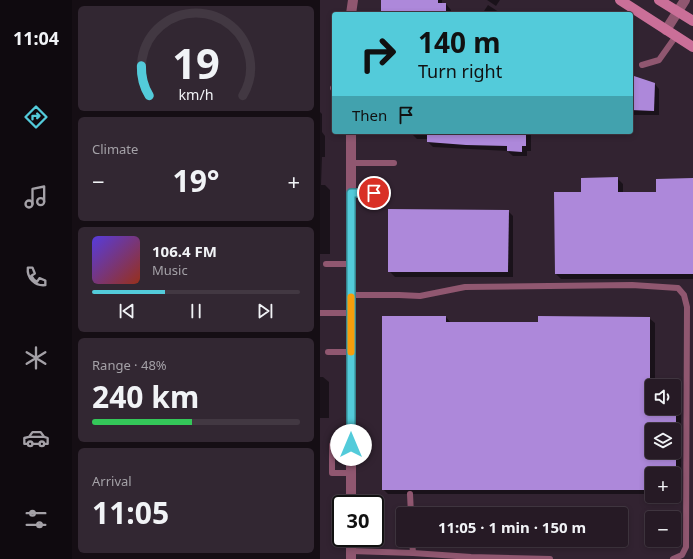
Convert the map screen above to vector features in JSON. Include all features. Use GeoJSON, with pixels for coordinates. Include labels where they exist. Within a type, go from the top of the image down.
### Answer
{"type":"FeatureCollection","features":[{"type":"Feature","properties":{"kind":"main road"},"geometry":{"type":"LineString","coordinates":[[620,0],[693,47]]}},
{"type":"Feature","properties":{"kind":"main road"},"geometry":{"type":"LineString","coordinates":[[659,0],[693,21]]}},
{"type":"Feature","properties":{"kind":"street"},"geometry":{"type":"LineString","coordinates":[[351,12],[353,0]]}},
{"type":"Feature","properties":{"kind":"street"},"geometry":{"type":"LineString","coordinates":[[666,30],[685,0]]}},
{"type":"Feature","properties":{"kind":"street"},"geometry":{"type":"LineString","coordinates":[[351,134],[351,495]]}},
{"type":"Feature","properties":{"kind":"lane"},"geometry":{"type":"LineString","coordinates":[[642,65],[659,60],[676,36]]}},
{"type":"Feature","properties":{"kind":"lane"},"geometry":{"type":"LineString","coordinates":[[351,163],[394,163]]}},
{"type":"Feature","properties":{"kind":"lane"},"geometry":{"type":"LineString","coordinates":[[351,193],[374,193]]}},
{"type":"Feature","properties":{"kind":"lane"},"geometry":{"type":"LineString","coordinates":[[326,264],[351,264]]}},
{"type":"Feature","properties":{"kind":"lane"},"geometry":{"type":"LineString","coordinates":[[351,295],[420,296],[464,287],[632,285],[678,288],[684,295],[686,307],[686,547],[682,555],[673,559]]}},
{"type":"Feature","properties":{"kind":"lane"},"geometry":{"type":"LineString","coordinates":[[320,313],[351,313]]}},
{"type":"Feature","properties":{"kind":"lane"},"geometry":{"type":"LineString","coordinates":[[328,352],[351,352]]}},
{"type":"Feature","properties":{"kind":"lane"},"geometry":{"type":"LineString","coordinates":[[351,445],[332,445],[332,473],[351,473]]}},
{"type":"Feature","properties":{"kind":"lane"},"geometry":{"type":"LineString","coordinates":[[410,494],[411,507]]}},
{"type":"Feature","properties":{"kind":"lane"},"geometry":{"type":"LineString","coordinates":[[413,547],[413,553]]}},
{"type":"Feature","properties":{"kind":"lane"},"geometry":{"type":"LineString","coordinates":[[351,555],[413,553],[471,557],[550,559]]}},
{"type":"Feature","properties":{"kind":"building"},"geometry":{"type":"Polygon","coordinates":[[[381,0],[438,0],[438,3],[446,3],[446,12],[381,12],[381,0]]]}},
{"type":"Feature","properties":{"kind":"building"},"geometry":{"type":"Polygon","coordinates":[[[633,76],[655,83],[654,111],[633,110],[633,76]]]}},
{"type":"Feature","properties":{"kind":"building"},"geometry":{"type":"Polygon","coordinates":[[[427,134],[526,134],[526,146],[522,146],[522,152],[507,151],[507,146],[427,142],[427,134]]]}},
{"type":"Feature","properties":{"kind":"building"},"geometry":{"type":"Polygon","coordinates":[[[618,177],[618,192],[656,192],[656,179],[693,178],[693,274],[555,274],[554,192],[581,192],[581,178],[618,177]]]}},
{"type":"Feature","properties":{"kind":"building"},"geometry":{"type":"Polygon","coordinates":[[[388,209],[509,210],[508,272],[388,272],[388,209]]]}},
{"type":"Feature","properties":{"kind":"building"},"geometry":{"type":"Polygon","coordinates":[[[382,316],[446,316],[446,322],[538,322],[538,316],[650,317],[650,379],[645,379],[645,415],[676,415],[676,423],[645,423],[645,459],[676,459],[676,467],[645,467],[645,490],[382,490],[382,316]]]}},
{"type":"Feature","properties":{"kind":"slow traffic"},"geometry":{"type":"LineString","coordinates":[[351,297],[351,352]]}},
{"type":"Feature","properties":{"kind":"route"},"geometry":{"type":"LineString","coordinates":[[351,445],[351,193],[374,193]]}}]}
